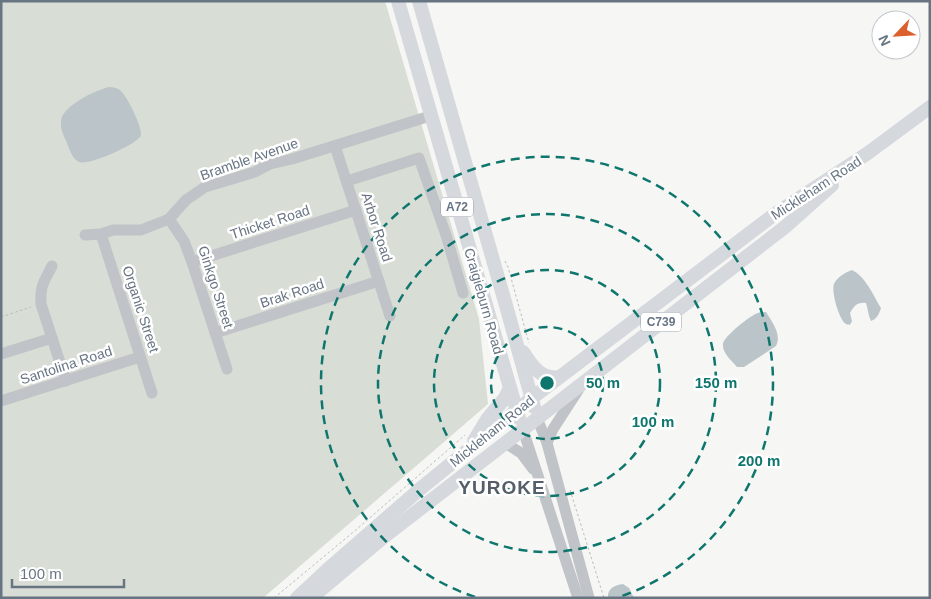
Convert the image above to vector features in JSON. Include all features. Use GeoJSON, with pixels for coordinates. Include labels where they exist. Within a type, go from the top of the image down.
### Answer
{"type":"FeatureCollection","features":[{"type":"Feature","properties":{"kind":"main road","name":"Craigieburn Road"},"geometry":{"type":"LineString","coordinates":[[398,1],[523,430]]}},
{"type":"Feature","properties":{"kind":"main road","name":"Craigieburn Road"},"geometry":{"type":"LineString","coordinates":[[419,1],[537,418]]}},
{"type":"Feature","properties":{"kind":"main road","name":"Mickleham Road"},"geometry":{"type":"LineString","coordinates":[[296,598],[420,489],[532,398],[775,214],[868,153],[930,107]]}},
{"type":"Feature","properties":{"kind":"main road","name":"Mickleham Road"},"geometry":{"type":"LineString","coordinates":[[311,598],[385,536],[785,227],[868,153]]}},
{"type":"Feature","properties":{"kind":"main road"},"geometry":{"type":"LineString","coordinates":[[514,336],[536,369],[548,377],[560,377]]}},
{"type":"Feature","properties":{"kind":"main road"},"geometry":{"type":"LineString","coordinates":[[468,450],[510,388]]}},
{"type":"Feature","properties":{"kind":"street","name":"Bramble Avenue"},"geometry":{"type":"LineString","coordinates":[[85,235],[101,234],[113,230],[141,230],[169,219],[186,200],[205,187],[255,172],[270,164],[292,160],[430,116]]}},
{"type":"Feature","properties":{"kind":"street","name":"Arbor Road"},"geometry":{"type":"LineString","coordinates":[[335,146],[390,316]]}},
{"type":"Feature","properties":{"kind":"street"},"geometry":{"type":"LineString","coordinates":[[347,181],[420,158],[463,293]]}},
{"type":"Feature","properties":{"kind":"street","name":"Thicket Road"},"geometry":{"type":"LineString","coordinates":[[192,262],[356,210]]}},
{"type":"Feature","properties":{"kind":"street","name":"Ginkgo Street"},"geometry":{"type":"LineString","coordinates":[[169,219],[184,241],[226,368]]}},
{"type":"Feature","properties":{"kind":"street","name":"Organic Street"},"geometry":{"type":"LineString","coordinates":[[101,234],[152,392]]}},
{"type":"Feature","properties":{"kind":"street"},"geometry":{"type":"LineString","coordinates":[[52,266],[42,285],[42,304],[66,381]]}},
{"type":"Feature","properties":{"kind":"street","name":"Brak Road"},"geometry":{"type":"LineString","coordinates":[[215,333],[378,281]]}},
{"type":"Feature","properties":{"kind":"street"},"geometry":{"type":"LineString","coordinates":[[1,354],[52,338]]}},
{"type":"Feature","properties":{"kind":"street","name":"Santolina Road"},"geometry":{"type":"LineString","coordinates":[[1,402],[140,357]]}},
{"type":"Feature","properties":{"kind":"street"},"geometry":{"type":"LineString","coordinates":[[547,443],[553,428],[582,383]]}},
{"type":"Feature","properties":{"kind":"street","name":"Craigieburn Road"},"geometry":{"type":"LineString","coordinates":[[537,418],[547,443],[589,598]]}},
{"type":"Feature","properties":{"kind":"street","name":"Craigieburn Road"},"geometry":{"type":"LineString","coordinates":[[523,430],[578,598]]}},
{"type":"Feature","properties":{"kind":"street"},"geometry":{"type":"LineString","coordinates":[[506,443],[521,454],[540,479]]}},
{"type":"Feature","properties":{"kind":"path"},"geometry":{"type":"LineString","coordinates":[[1,317],[42,304]]}},
{"type":"Feature","properties":{"kind":"path"},"geometry":{"type":"LineString","coordinates":[[274,598],[464,436]]}},
{"type":"Feature","properties":{"kind":"path"},"geometry":{"type":"LineString","coordinates":[[570,488],[604,598]]}},
{"type":"Feature","properties":{"kind":"shaded area"},"geometry":{"type":"Polygon","coordinates":[[[1,1],[385,1],[479,319],[488,404],[263,598],[1,598],[1,1]]]}},
{"type":"Feature","properties":{"kind":"shaded area"},"geometry":{"type":"Polygon","coordinates":[[[109,87],[120,90],[126,98],[137,118],[141,135],[132,144],[123,149],[92,161],[79,162],[72,154],[63,132],[61,121],[63,115],[73,104],[96,91],[109,87]]]}},
{"type":"Feature","properties":{"kind":"shaded area"},"geometry":{"type":"Polygon","coordinates":[[[852,270],[865,282],[881,308],[878,316],[871,321],[866,303],[854,306],[850,313],[852,321],[850,325],[843,321],[838,311],[833,288],[835,281],[839,277],[852,270]]]}},
{"type":"Feature","properties":{"kind":"shaded area"},"geometry":{"type":"Polygon","coordinates":[[[766,312],[777,333],[778,342],[776,346],[744,367],[737,367],[724,351],[724,341],[732,331],[750,317],[766,312]]]}},
{"type":"Feature","properties":{"kind":"shaded area"},"geometry":{"type":"Polygon","coordinates":[[[623,584],[629,588],[634,598],[608,598],[612,588],[623,584]]]}},
{"type":"Feature","properties":{"kind":"district","name":"YUROKE"},"geometry":{"type":"Point","coordinates":[502,487]}}]}
